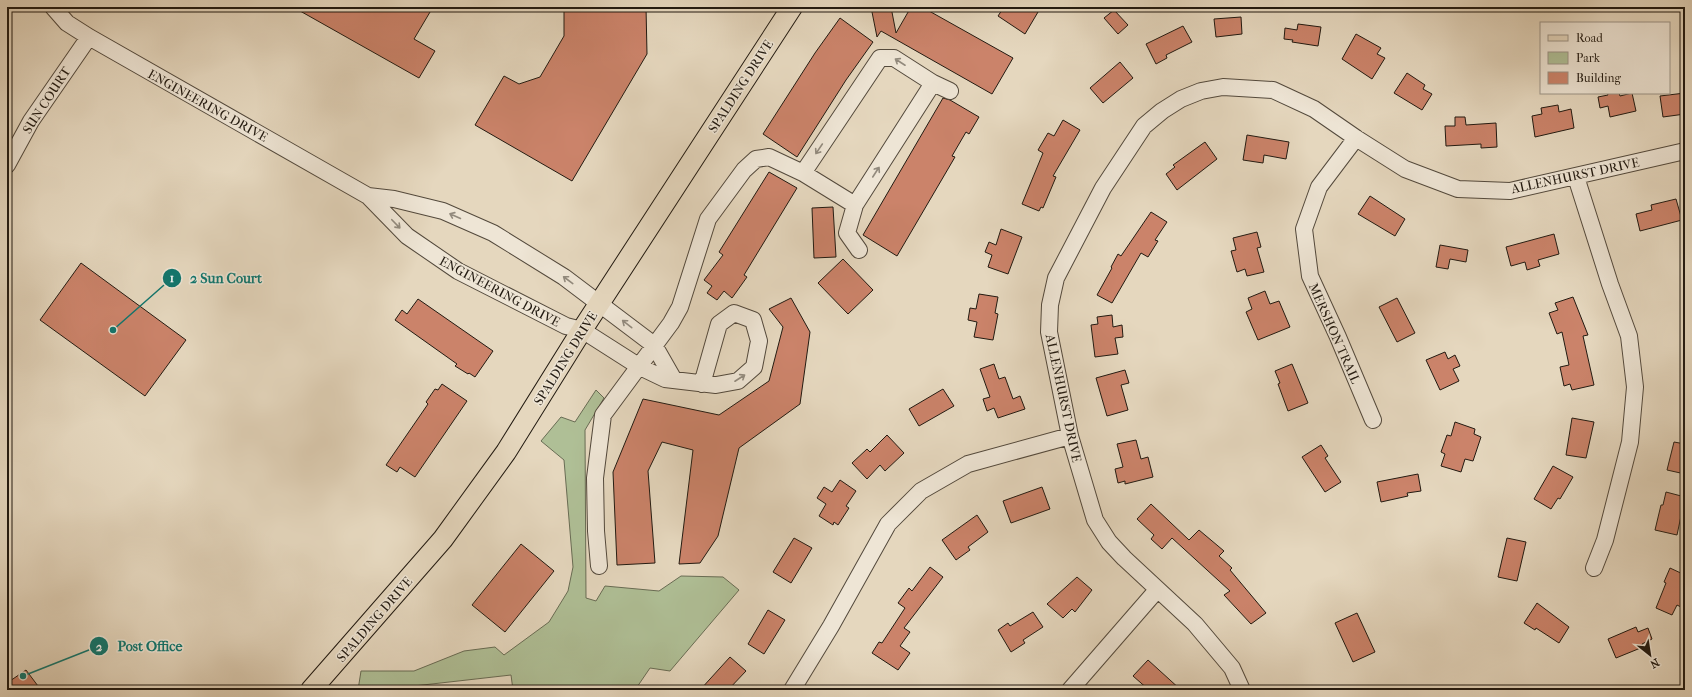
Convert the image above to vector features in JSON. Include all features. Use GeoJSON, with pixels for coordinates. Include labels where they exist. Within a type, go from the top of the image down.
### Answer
{"type":"FeatureCollection","features":[{"type":"Feature","properties":{"kind":"main road","name":"SPALDING DRIVE"},"geometry":{"type":"LineString","coordinates":[[311,690],[448,533],[506,452],[582,330],[792,7]]}},
{"type":"Feature","properties":{"kind":"street","name":"ENGINEERING DRIVE"},"geometry":{"type":"LineString","coordinates":[[53,7],[67,23],[89,37],[368,196],[408,236],[458,271],[566,326],[582,330],[640,367],[665,379],[702,384],[716,385],[738,382],[754,367],[759,341],[752,320],[734,313],[720,324],[702,384]]}},
{"type":"Feature","properties":{"kind":"street","name":"SUN COURT"},"geometry":{"type":"LineString","coordinates":[[7,165],[30,121],[89,37]]}},
{"type":"Feature","properties":{"kind":"street"},"geometry":{"type":"LineString","coordinates":[[803,173],[880,58],[894,58],[933,83],[950,91]]}},
{"type":"Feature","properties":{"kind":"street"},"geometry":{"type":"LineString","coordinates":[[859,250],[847,233],[855,205],[933,83]]}},
{"type":"Feature","properties":{"kind":"street","name":"ALLENHURST DRIVE"},"geometry":{"type":"LineString","coordinates":[[1242,690],[1232,668],[1195,624],[1157,590],[1109,542],[1095,520],[1070,436],[1049,332],[1050,305],[1056,278],[1103,188],[1144,126],[1162,111],[1201,91],[1230,87],[1273,90],[1314,109],[1405,169],[1458,189],[1510,191],[1685,150]]}},
{"type":"Feature","properties":{"kind":"street","name":"MERSHON TRAIL"},"geometry":{"type":"LineString","coordinates":[[1356,138],[1319,187],[1304,229],[1310,276],[1338,337],[1373,420]]}},
{"type":"Feature","properties":{"kind":"street"},"geometry":{"type":"LineString","coordinates":[[599,566],[596,531],[595,478],[603,415],[640,367],[654,345],[671,323],[680,307],[708,219],[744,170],[756,159],[769,156],[803,173],[855,205]]}},
{"type":"Feature","properties":{"kind":"street"},"geometry":{"type":"LineString","coordinates":[[1576,176],[1610,284],[1629,336],[1635,387],[1630,442],[1605,540],[1594,568]]}},
{"type":"Feature","properties":{"kind":"street","name":"ENGINEERING DRIVE"},"geometry":{"type":"LineString","coordinates":[[368,196],[394,200],[442,211],[493,233],[564,277],[654,345]]}},
{"type":"Feature","properties":{"kind":"street"},"geometry":{"type":"LineString","coordinates":[[654,345],[674,380]]}},
{"type":"Feature","properties":{"kind":"street"},"geometry":{"type":"LineString","coordinates":[[792,690],[831,626],[888,524],[921,491],[968,464],[1070,436]]}},
{"type":"Feature","properties":{"kind":"street"},"geometry":{"type":"LineString","coordinates":[[1070,690],[1157,590]]}},
{"type":"Feature","properties":{"kind":"green space"},"geometry":{"type":"Polygon","coordinates":[[[596,390],[604,398],[585,430],[586,598],[596,601],[605,586],[659,591],[681,576],[723,577],[739,590],[670,671],[650,668],[635,690],[513,690],[511,675],[414,686],[413,690],[358,690],[361,671],[414,671],[464,651],[495,647],[504,655],[549,622],[568,591],[573,567],[564,460],[541,441],[561,417],[575,422],[596,390]]]}},
{"type":"Feature","properties":{"kind":"building"},"geometry":{"type":"Polygon","coordinates":[[[293,7],[433,7],[414,39],[435,51],[419,78],[293,7]]]}},
{"type":"Feature","properties":{"kind":"building"},"geometry":{"type":"Polygon","coordinates":[[[564,7],[646,7],[647,54],[572,181],[475,125],[504,76],[519,84],[540,77],[564,36],[564,7]]]}},
{"type":"Feature","properties":{"kind":"building"},"geometry":{"type":"Polygon","coordinates":[[[871,7],[891,7],[896,33],[911,7],[922,7],[1013,58],[992,94],[881,31],[877,37],[871,7]]]}},
{"type":"Feature","properties":{"kind":"building"},"geometry":{"type":"Polygon","coordinates":[[[1004,7],[1041,7],[1025,34],[998,16],[1004,7]]]}},
{"type":"Feature","properties":{"kind":"building"},"geometry":{"type":"Polygon","coordinates":[[[1114,10],[1128,25],[1118,34],[1104,18],[1114,10]]]}},
{"type":"Feature","properties":{"kind":"building"},"geometry":{"type":"Polygon","coordinates":[[[1241,17],[1242,34],[1216,37],[1214,19],[1241,17]]]}},
{"type":"Feature","properties":{"kind":"building"},"geometry":{"type":"Polygon","coordinates":[[[840,18],[873,42],[846,80],[797,157],[763,134],[815,53],[840,18]]]}},
{"type":"Feature","properties":{"kind":"building"},"geometry":{"type":"Polygon","coordinates":[[[1298,24],[1321,27],[1318,46],[1292,42],[1293,40],[1284,39],[1285,28],[1297,30],[1298,24]]]}},
{"type":"Feature","properties":{"kind":"building"},"geometry":{"type":"Polygon","coordinates":[[[1183,26],[1192,42],[1166,55],[1167,58],[1156,64],[1146,44],[1183,26]]]}},
{"type":"Feature","properties":{"kind":"building"},"geometry":{"type":"Polygon","coordinates":[[[1356,34],[1381,48],[1377,54],[1385,58],[1372,79],[1342,59],[1356,34]]]}},
{"type":"Feature","properties":{"kind":"building"},"geometry":{"type":"Polygon","coordinates":[[[1120,62],[1133,78],[1103,103],[1090,88],[1120,62]]]}},
{"type":"Feature","properties":{"kind":"building"},"geometry":{"type":"Polygon","coordinates":[[[1407,73],[1425,85],[1423,89],[1432,94],[1422,110],[1394,93],[1407,73]]]}},
{"type":"Feature","properties":{"kind":"building"},"geometry":{"type":"Polygon","coordinates":[[[1685,93],[1685,114],[1663,117],[1660,96],[1685,93]]]}},
{"type":"Feature","properties":{"kind":"building"},"geometry":{"type":"Polygon","coordinates":[[[1619,94],[1620,96],[1632,94],[1636,111],[1610,117],[1608,106],[1600,108],[1598,97],[1619,94]]]}},
{"type":"Feature","properties":{"kind":"building"},"geometry":{"type":"Polygon","coordinates":[[[943,98],[950,100],[979,117],[969,134],[966,132],[952,156],[955,157],[897,256],[863,235],[943,98]]]}},
{"type":"Feature","properties":{"kind":"building"},"geometry":{"type":"Polygon","coordinates":[[[1558,105],[1559,112],[1571,109],[1574,128],[1535,137],[1532,116],[1542,114],[1541,108],[1558,105]]]}},
{"type":"Feature","properties":{"kind":"building"},"geometry":{"type":"Polygon","coordinates":[[[1455,117],[1465,117],[1466,125],[1496,123],[1497,147],[1481,148],[1481,144],[1446,146],[1445,126],[1455,126],[1455,117]]]}},
{"type":"Feature","properties":{"kind":"building"},"geometry":{"type":"Polygon","coordinates":[[[1063,120],[1080,130],[1053,176],[1056,177],[1043,208],[1041,207],[1039,211],[1022,204],[1043,153],[1038,150],[1048,133],[1054,136],[1063,120]]]}},
{"type":"Feature","properties":{"kind":"building"},"geometry":{"type":"Polygon","coordinates":[[[1247,135],[1289,142],[1286,159],[1264,155],[1263,163],[1243,160],[1247,135]]]}},
{"type":"Feature","properties":{"kind":"building"},"geometry":{"type":"Polygon","coordinates":[[[1205,142],[1217,159],[1177,190],[1166,174],[1175,167],[1173,165],[1205,142]]]}},
{"type":"Feature","properties":{"kind":"building"},"geometry":{"type":"Polygon","coordinates":[[[769,172],[797,188],[744,275],[747,277],[732,298],[724,291],[717,300],[707,293],[712,286],[704,280],[723,255],[719,252],[769,172]]]}},
{"type":"Feature","properties":{"kind":"building"},"geometry":{"type":"Polygon","coordinates":[[[1370,196],[1405,219],[1395,236],[1358,214],[1370,196]]]}},
{"type":"Feature","properties":{"kind":"building"},"geometry":{"type":"Polygon","coordinates":[[[1676,199],[1682,220],[1640,231],[1636,214],[1652,210],[1651,205],[1676,199]]]}},
{"type":"Feature","properties":{"kind":"building"},"geometry":{"type":"Polygon","coordinates":[[[833,207],[836,257],[814,258],[812,208],[833,207]]]}},
{"type":"Feature","properties":{"kind":"building"},"geometry":{"type":"Polygon","coordinates":[[[1151,212],[1167,222],[1155,240],[1158,241],[1148,257],[1141,253],[1112,303],[1097,295],[1118,254],[1121,256],[1151,212]]]}},
{"type":"Feature","properties":{"kind":"building"},"geometry":{"type":"Polygon","coordinates":[[[1001,229],[1022,237],[1008,274],[988,267],[992,255],[985,252],[989,242],[996,245],[1001,229]]]}},
{"type":"Feature","properties":{"kind":"building"},"geometry":{"type":"Polygon","coordinates":[[[1257,232],[1261,247],[1257,248],[1264,272],[1247,276],[1245,269],[1237,272],[1231,251],[1236,250],[1233,238],[1257,232]]]}},
{"type":"Feature","properties":{"kind":"building"},"geometry":{"type":"Polygon","coordinates":[[[1554,234],[1559,254],[1538,260],[1540,266],[1527,270],[1525,262],[1511,266],[1506,247],[1554,234]]]}},
{"type":"Feature","properties":{"kind":"building"},"geometry":{"type":"Polygon","coordinates":[[[1440,245],[1468,250],[1466,262],[1450,259],[1448,269],[1436,267],[1440,245]]]}},
{"type":"Feature","properties":{"kind":"building"},"geometry":{"type":"Polygon","coordinates":[[[843,259],[873,290],[848,314],[818,283],[843,259]]]}},
{"type":"Feature","properties":{"kind":"building"},"geometry":{"type":"Polygon","coordinates":[[[81,263],[186,340],[145,396],[40,320],[81,263]]]}},
{"type":"Feature","properties":{"kind":"building"},"geometry":{"type":"Polygon","coordinates":[[[1265,291],[1270,304],[1279,301],[1290,327],[1258,340],[1246,312],[1252,309],[1248,298],[1265,291]]]}},
{"type":"Feature","properties":{"kind":"building"},"geometry":{"type":"Polygon","coordinates":[[[979,294],[998,297],[995,313],[998,314],[993,340],[974,337],[977,322],[968,320],[970,308],[976,309],[979,294]]]}},
{"type":"Feature","properties":{"kind":"building"},"geometry":{"type":"Polygon","coordinates":[[[1573,297],[1588,335],[1583,336],[1594,385],[1572,390],[1570,384],[1564,386],[1560,367],[1569,365],[1562,332],[1557,334],[1549,313],[1558,310],[1555,303],[1573,297]]]}},
{"type":"Feature","properties":{"kind":"building"},"geometry":{"type":"Polygon","coordinates":[[[791,298],[810,332],[800,404],[739,448],[718,536],[700,563],[679,564],[693,450],[662,442],[648,471],[655,563],[617,565],[613,472],[643,399],[719,415],[769,381],[783,327],[769,309],[791,298]]]}},
{"type":"Feature","properties":{"kind":"building"},"geometry":{"type":"Polygon","coordinates":[[[1397,298],[1415,333],[1397,342],[1379,307],[1397,298]]]}},
{"type":"Feature","properties":{"kind":"building"},"geometry":{"type":"Polygon","coordinates":[[[418,299],[493,351],[475,377],[455,366],[457,364],[395,320],[402,310],[407,314],[418,299]]]}},
{"type":"Feature","properties":{"kind":"building"},"geometry":{"type":"Polygon","coordinates":[[[1112,315],[1113,327],[1122,325],[1123,337],[1115,338],[1118,354],[1095,357],[1091,325],[1098,324],[1097,317],[1112,315]]]}},
{"type":"Feature","properties":{"kind":"building"},"geometry":{"type":"Polygon","coordinates":[[[1445,352],[1448,359],[1455,355],[1460,366],[1453,369],[1459,381],[1440,390],[1426,360],[1445,352]]]}},
{"type":"Feature","properties":{"kind":"building"},"geometry":{"type":"Polygon","coordinates":[[[994,364],[999,379],[1005,377],[1013,399],[1020,396],[1025,409],[998,418],[994,408],[987,411],[983,399],[990,397],[980,369],[994,364]]]}},
{"type":"Feature","properties":{"kind":"building"},"geometry":{"type":"Polygon","coordinates":[[[1292,364],[1308,403],[1288,411],[1275,371],[1292,364]]]}},
{"type":"Feature","properties":{"kind":"building"},"geometry":{"type":"Polygon","coordinates":[[[1125,370],[1129,383],[1121,385],[1128,410],[1107,416],[1096,378],[1125,370]]]}},
{"type":"Feature","properties":{"kind":"building"},"geometry":{"type":"Polygon","coordinates":[[[442,384],[467,401],[415,477],[400,467],[397,472],[386,465],[428,404],[426,402],[435,389],[438,390],[442,384]]]}},
{"type":"Feature","properties":{"kind":"building"},"geometry":{"type":"Polygon","coordinates":[[[943,389],[954,406],[919,426],[909,409],[943,389]]]}},
{"type":"Feature","properties":{"kind":"building"},"geometry":{"type":"Polygon","coordinates":[[[1572,418],[1594,422],[1586,458],[1566,455],[1572,418]]]}},
{"type":"Feature","properties":{"kind":"building"},"geometry":{"type":"Polygon","coordinates":[[[1455,422],[1475,429],[1474,434],[1481,437],[1473,461],[1465,459],[1461,472],[1441,466],[1445,454],[1441,452],[1447,435],[1451,436],[1455,422]]]}},
{"type":"Feature","properties":{"kind":"building"},"geometry":{"type":"Polygon","coordinates":[[[887,435],[904,453],[885,471],[880,465],[867,479],[852,463],[867,449],[870,452],[887,435]]]}},
{"type":"Feature","properties":{"kind":"building"},"geometry":{"type":"Polygon","coordinates":[[[1136,440],[1141,459],[1148,457],[1153,477],[1125,484],[1125,481],[1118,483],[1115,469],[1123,467],[1117,444],[1136,440]]]}},
{"type":"Feature","properties":{"kind":"building"},"geometry":{"type":"Polygon","coordinates":[[[1674,442],[1685,444],[1685,474],[1667,470],[1674,442]]]}},
{"type":"Feature","properties":{"kind":"building"},"geometry":{"type":"Polygon","coordinates":[[[1321,445],[1328,456],[1325,458],[1341,482],[1325,492],[1302,457],[1321,445]]]}},
{"type":"Feature","properties":{"kind":"building"},"geometry":{"type":"Polygon","coordinates":[[[1553,466],[1573,477],[1560,499],[1558,498],[1551,509],[1534,499],[1553,466]]]}},
{"type":"Feature","properties":{"kind":"building"},"geometry":{"type":"Polygon","coordinates":[[[1418,474],[1421,491],[1407,493],[1408,496],[1381,502],[1377,482],[1418,474]]]}},
{"type":"Feature","properties":{"kind":"building"},"geometry":{"type":"Polygon","coordinates":[[[840,480],[856,491],[846,506],[849,508],[838,525],[834,522],[833,525],[819,516],[826,504],[817,498],[824,487],[832,492],[840,480]]]}},
{"type":"Feature","properties":{"kind":"building"},"geometry":{"type":"Polygon","coordinates":[[[1042,487],[1050,509],[1011,523],[1003,501],[1042,487]]]}},
{"type":"Feature","properties":{"kind":"building"},"geometry":{"type":"Polygon","coordinates":[[[1666,492],[1685,497],[1677,535],[1655,530],[1666,492]]]}},
{"type":"Feature","properties":{"kind":"building"},"geometry":{"type":"Polygon","coordinates":[[[1151,504],[1189,540],[1199,530],[1224,551],[1219,556],[1232,568],[1230,570],[1266,613],[1251,624],[1224,595],[1230,591],[1172,538],[1162,549],[1151,539],[1154,535],[1137,519],[1151,504]]]}},
{"type":"Feature","properties":{"kind":"building"},"geometry":{"type":"Polygon","coordinates":[[[977,515],[988,532],[968,547],[970,550],[956,560],[942,540],[977,515]]]}},
{"type":"Feature","properties":{"kind":"building"},"geometry":{"type":"Polygon","coordinates":[[[794,538],[812,548],[791,583],[773,572],[794,538]]]}},
{"type":"Feature","properties":{"kind":"building"},"geometry":{"type":"Polygon","coordinates":[[[1507,538],[1526,542],[1517,581],[1498,577],[1507,538]]]}},
{"type":"Feature","properties":{"kind":"building"},"geometry":{"type":"Polygon","coordinates":[[[521,544],[554,571],[505,632],[472,605],[521,544]]]}},
{"type":"Feature","properties":{"kind":"building"},"geometry":{"type":"Polygon","coordinates":[[[930,567],[943,577],[904,628],[910,632],[900,646],[910,653],[898,670],[872,653],[879,642],[882,643],[905,608],[898,603],[909,588],[912,591],[930,567]]]}},
{"type":"Feature","properties":{"kind":"building"},"geometry":{"type":"Polygon","coordinates":[[[1670,568],[1685,575],[1685,609],[1677,605],[1672,615],[1656,608],[1670,568]]]}},
{"type":"Feature","properties":{"kind":"building"},"geometry":{"type":"Polygon","coordinates":[[[1077,577],[1092,590],[1075,612],[1072,609],[1063,618],[1047,604],[1077,577]]]}},
{"type":"Feature","properties":{"kind":"building"},"geometry":{"type":"Polygon","coordinates":[[[1537,603],[1569,627],[1559,643],[1536,628],[1535,630],[1524,623],[1537,603]]]}},
{"type":"Feature","properties":{"kind":"building"},"geometry":{"type":"Polygon","coordinates":[[[768,610],[785,620],[764,654],[748,644],[768,610]]]}},
{"type":"Feature","properties":{"kind":"building"},"geometry":{"type":"Polygon","coordinates":[[[1033,612],[1043,627],[1023,640],[1025,643],[1011,652],[998,630],[1008,623],[1010,626],[1033,612]]]}},
{"type":"Feature","properties":{"kind":"building"},"geometry":{"type":"Polygon","coordinates":[[[1357,613],[1375,652],[1353,662],[1335,623],[1357,613]]]}},
{"type":"Feature","properties":{"kind":"building"},"geometry":{"type":"Polygon","coordinates":[[[1636,627],[1638,632],[1648,628],[1652,639],[1642,644],[1643,647],[1616,658],[1608,639],[1636,627]]]}},
{"type":"Feature","properties":{"kind":"building"},"geometry":{"type":"Polygon","coordinates":[[[730,657],[746,671],[728,690],[700,690],[730,657]]]}},
{"type":"Feature","properties":{"kind":"building"},"geometry":{"type":"Polygon","coordinates":[[[1148,660],[1181,690],[1149,690],[1133,676],[1148,660]]]}},
{"type":"Feature","properties":{"kind":"building"},"geometry":{"type":"Polygon","coordinates":[[[26,670],[41,690],[7,690],[7,683],[26,670]]]}},
{"type":"Feature","properties":{"kind":"place","name":"2 Sun Court"},"geometry":{"type":"Point","coordinates":[113,330]}},
{"type":"Feature","properties":{"kind":"place","name":"Post Office"},"geometry":{"type":"Point","coordinates":[23,676]}}]}
